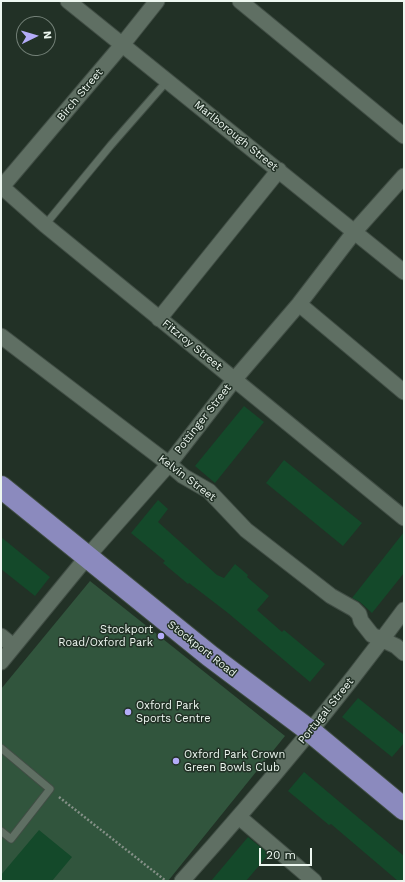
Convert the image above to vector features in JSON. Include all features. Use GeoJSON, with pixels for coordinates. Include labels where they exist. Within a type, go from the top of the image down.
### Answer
{"type":"FeatureCollection","features":[{"type":"Feature","properties":{"kind":"highway","name":"Stockport Road"},"geometry":{"type":"LineString","coordinates":[[1,487],[210,656],[310,731],[404,809]]}},
{"type":"Feature","properties":{"kind":"street","name":"Marlborough Street"},"geometry":{"type":"LineString","coordinates":[[68,1],[404,272]]}},
{"type":"Feature","properties":{"kind":"street","name":"Birch Street"},"geometry":{"type":"LineString","coordinates":[[1,187],[122,45],[157,1]]}},
{"type":"Feature","properties":{"kind":"street"},"geometry":{"type":"LineString","coordinates":[[240,1],[404,136]]}},
{"type":"Feature","properties":{"kind":"street"},"geometry":{"type":"LineString","coordinates":[[160,319],[279,170]]}},
{"type":"Feature","properties":{"kind":"street","name":"Pottinger Street"},"geometry":{"type":"LineString","coordinates":[[1,662],[87,557],[169,464],[234,380],[299,304],[355,231],[404,176]]}},
{"type":"Feature","properties":{"kind":"street","name":"Fitzroy Street"},"geometry":{"type":"LineString","coordinates":[[1,187],[45,225],[404,518]]}},
{"type":"Feature","properties":{"kind":"street"},"geometry":{"type":"LineString","coordinates":[[299,304],[404,392]]}},
{"type":"Feature","properties":{"kind":"street","name":"Kelvin Street"},"geometry":{"type":"LineString","coordinates":[[1,336],[183,476],[209,491],[246,530],[331,596],[354,609],[372,635],[396,646],[404,653]]}},
{"type":"Feature","properties":{"kind":"street","name":"Portugal Street"},"geometry":{"type":"LineString","coordinates":[[182,881],[239,817],[310,731],[404,610]]}},
{"type":"Feature","properties":{"kind":"street"},"geometry":{"type":"LineString","coordinates":[[1,636],[13,646]]}},
{"type":"Feature","properties":{"kind":"street"},"geometry":{"type":"LineString","coordinates":[[239,817],[314,881]]}},
{"type":"Feature","properties":{"kind":"lane"},"geometry":{"type":"LineString","coordinates":[[45,225],[111,145],[167,81]]}},
{"type":"Feature","properties":{"kind":"lane"},"geometry":{"type":"LineString","coordinates":[[1,748],[50,789],[11,839],[1,830]]}},
{"type":"Feature","properties":{"kind":"path"},"geometry":{"type":"LineString","coordinates":[[50,789],[166,881]]}},
{"type":"Feature","properties":{"kind":"green space","name":"Oxford Park Sports Centre"},"geometry":{"type":"Polygon","coordinates":[[[90,581],[285,736],[168,881],[1,881],[1,689],[90,581]]]}},
{"type":"Feature","properties":{"kind":"building"},"geometry":{"type":"Polygon","coordinates":[[[244,406],[264,422],[215,483],[195,466],[244,406]]]}},
{"type":"Feature","properties":{"kind":"building"},"geometry":{"type":"Polygon","coordinates":[[[284,460],[362,523],[343,546],[266,483],[284,460]]]}},
{"type":"Feature","properties":{"kind":"building"},"geometry":{"type":"Polygon","coordinates":[[[158,500],[168,509],[158,522],[217,575],[224,578],[235,564],[248,575],[247,577],[269,596],[257,610],[282,632],[284,630],[325,664],[310,682],[228,613],[189,583],[188,584],[163,563],[165,561],[131,533],[158,500]]]}},
{"type":"Feature","properties":{"kind":"building"},"geometry":{"type":"Polygon","coordinates":[[[404,532],[404,573],[372,613],[360,602],[352,598],[404,532]]]}},
{"type":"Feature","properties":{"kind":"building"},"geometry":{"type":"Polygon","coordinates":[[[1,537],[50,577],[35,596],[1,569],[1,537]]]}},
{"type":"Feature","properties":{"kind":"building"},"geometry":{"type":"Polygon","coordinates":[[[358,698],[404,735],[404,743],[392,757],[342,717],[358,698]]]}},
{"type":"Feature","properties":{"kind":"building"},"geometry":{"type":"Polygon","coordinates":[[[304,772],[404,856],[404,881],[398,881],[331,824],[329,825],[288,791],[304,772]]]}},
{"type":"Feature","properties":{"kind":"building"},"geometry":{"type":"Polygon","coordinates":[[[39,830],[72,857],[52,881],[1,881],[1,875],[39,830]]]}},
{"type":"Feature","properties":{"kind":"building"},"geometry":{"type":"Polygon","coordinates":[[[248,837],[269,854],[246,881],[211,881],[248,837]]]}},
{"type":"Feature","properties":{"kind":"place","name":"Stockport Road/Oxford Park"},"geometry":{"type":"Point","coordinates":[161,636]}},
{"type":"Feature","properties":{"kind":"place","name":"Oxford Park Sports Centre"},"geometry":{"type":"Point","coordinates":[128,712]}},
{"type":"Feature","properties":{"kind":"place","name":"Oxford Park Crown Green Bowls Club"},"geometry":{"type":"Point","coordinates":[176,761]}}]}
